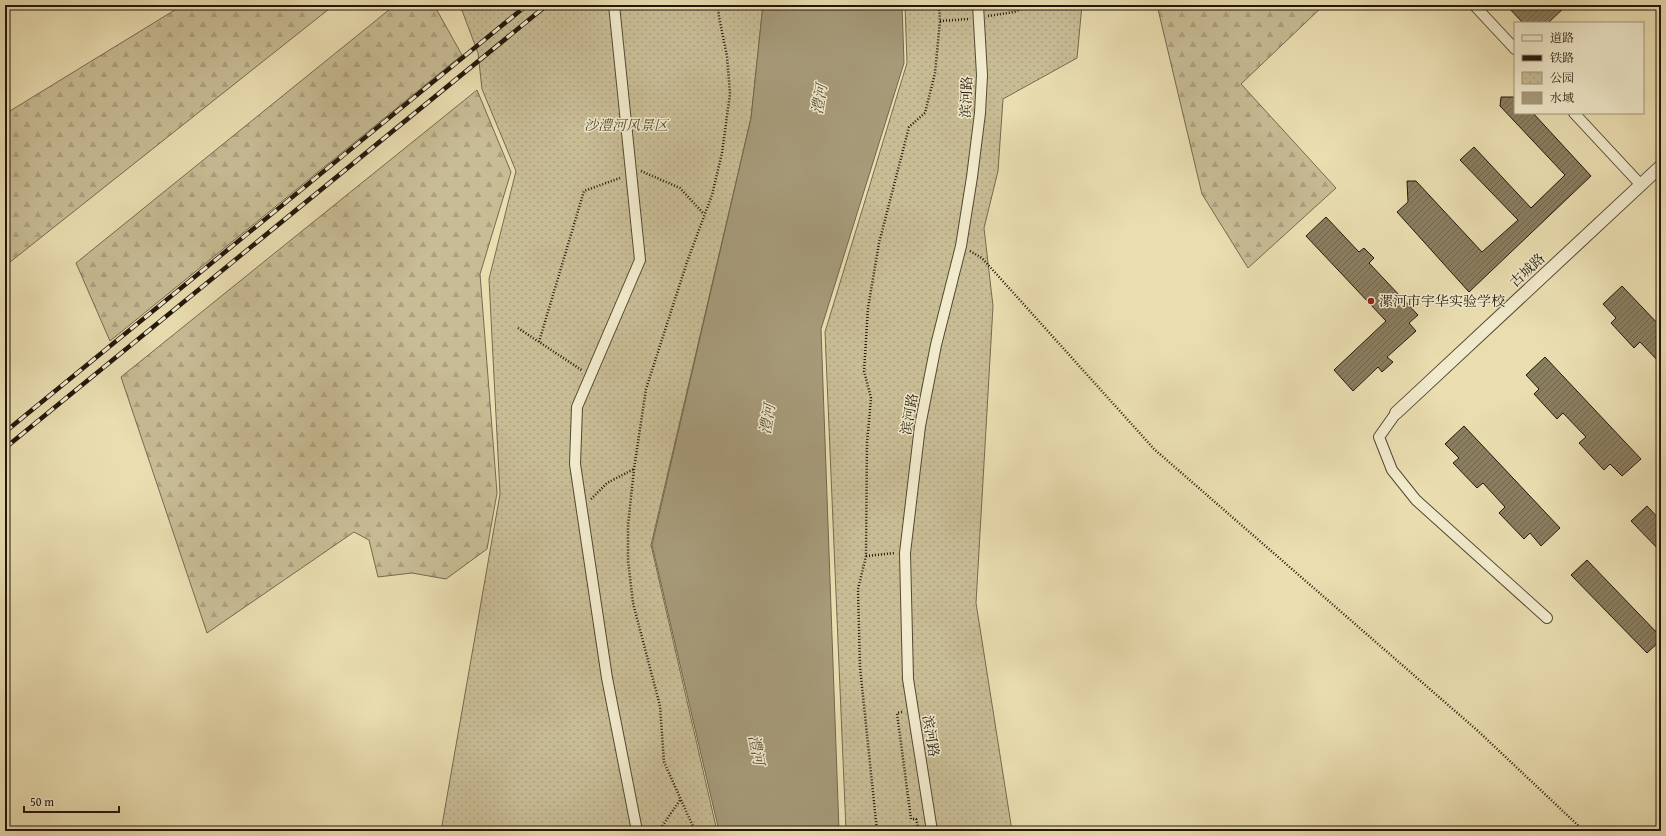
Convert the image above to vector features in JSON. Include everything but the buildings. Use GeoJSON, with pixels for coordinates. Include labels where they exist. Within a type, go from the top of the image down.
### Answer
{"type":"FeatureCollection","features":[{"type":"Feature","properties":{"kind":"street"},"geometry":{"type":"LineString","coordinates":[[614,5],[622,97],[632,170],[640,260],[590,375],[578,407],[575,464],[580,511],[607,678],[637,831]]}},
{"type":"Feature","properties":{"kind":"street","name":"滨河路"},"geometry":{"type":"LineString","coordinates":[[932,831],[908,679],[905,552],[920,426],[936,345],[961,246],[972,177],[980,113],[982,75],[978,5]]}},
{"type":"Feature","properties":{"kind":"street"},"geometry":{"type":"LineString","coordinates":[[1474,5],[1514,48]]}},
{"type":"Feature","properties":{"kind":"street"},"geometry":{"type":"LineString","coordinates":[[1575,114],[1641,185]]}},
{"type":"Feature","properties":{"kind":"street","name":"古城路"},"geometry":{"type":"LineString","coordinates":[[1396,413],[1661,166]]}},
{"type":"Feature","properties":{"kind":"street"},"geometry":{"type":"LineString","coordinates":[[1396,413],[1379,437],[1392,470],[1416,500],[1547,618]]}},
{"type":"Feature","properties":{"kind":"path"},"geometry":{"type":"LineString","coordinates":[[695,831],[664,762],[660,706],[632,603],[628,560],[628,525],[634,469],[646,389],[686,262],[712,195],[722,153],[730,94],[727,56],[718,5]]}},
{"type":"Feature","properties":{"kind":"path"},"geometry":{"type":"LineString","coordinates":[[877,831],[860,667],[858,589],[866,556],[868,443],[872,398],[864,371],[868,308],[879,242],[909,127],[925,113],[933,80],[940,21],[939,5]]}},
{"type":"Feature","properties":{"kind":"path"},"geometry":{"type":"LineString","coordinates":[[539,342],[584,191],[632,170],[680,188],[704,214]]}},
{"type":"Feature","properties":{"kind":"path"},"geometry":{"type":"LineString","coordinates":[[961,246],[982,258],[1154,449],[1478,731],[1584,831]]}},
{"type":"Feature","properties":{"kind":"path"},"geometry":{"type":"LineString","coordinates":[[518,328],[590,375]]}},
{"type":"Feature","properties":{"kind":"path"},"geometry":{"type":"LineString","coordinates":[[580,511],[607,483],[634,469]]}},
{"type":"Feature","properties":{"kind":"path"},"geometry":{"type":"LineString","coordinates":[[866,556],[905,552]]}},
{"type":"Feature","properties":{"kind":"path"},"geometry":{"type":"LineString","coordinates":[[659,831],[680,799]]}},
{"type":"Feature","properties":{"kind":"green space"},"geometry":{"type":"Polygon","coordinates":[[[183,5],[334,5],[5,266],[5,114],[183,5]]]}},
{"type":"Feature","properties":{"kind":"green space"},"geometry":{"type":"Polygon","coordinates":[[[395,5],[434,5],[462,55],[110,341],[76,263],[395,5]]]}},
{"type":"Feature","properties":{"kind":"green space","name":"沙澧河风景区"},"geometry":{"type":"Polygon","coordinates":[[[460,5],[763,5],[751,118],[651,545],[717,831],[441,831],[500,494],[489,279],[516,171],[482,89],[478,53],[460,5]]]}},
{"type":"Feature","properties":{"kind":"green space"},"geometry":{"type":"Polygon","coordinates":[[[905,5],[1082,5],[1077,58],[1003,99],[998,171],[984,228],[993,306],[976,603],[1012,831],[846,831],[825,332],[907,63],[905,5]]]}},
{"type":"Feature","properties":{"kind":"green space"},"geometry":{"type":"Polygon","coordinates":[[[1157,5],[1324,5],[1241,84],[1336,188],[1248,268],[1202,194],[1157,5]]]}},
{"type":"Feature","properties":{"kind":"green space"},"geometry":{"type":"Polygon","coordinates":[[[477,90],[511,172],[480,274],[497,493],[487,549],[446,579],[412,573],[378,577],[369,540],[354,532],[207,633],[121,377],[477,90]]]}},
{"type":"Feature","properties":{"kind":"water","name":"澧河"},"geometry":{"type":"Polygon","coordinates":[[[763,5],[902,5],[904,63],[821,329],[839,831],[719,831],[652,545],[751,118],[763,5]]]}},
{"type":"Feature","properties":{"kind":"railway"},"geometry":{"type":"LineString","coordinates":[[5,432],[527,5]]}},
{"type":"Feature","properties":{"kind":"railway"},"geometry":{"type":"LineString","coordinates":[[5,448],[547,5]]}},
{"type":"Feature","properties":{"kind":"place","name":"漯河市宇华实验学校"},"geometry":{"type":"Point","coordinates":[1371,301]}}]}
